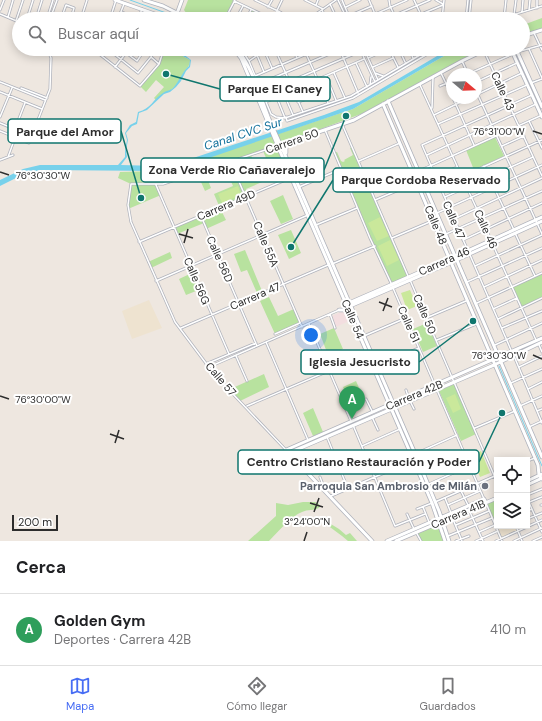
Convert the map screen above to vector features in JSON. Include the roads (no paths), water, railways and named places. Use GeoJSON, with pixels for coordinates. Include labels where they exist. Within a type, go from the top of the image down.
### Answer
{"type":"FeatureCollection","features":[{"type":"Feature","properties":{"kind":"street"},"geometry":{"type":"LineString","coordinates":[[0,10],[4,0]]}},
{"type":"Feature","properties":{"kind":"street"},"geometry":{"type":"LineString","coordinates":[[8,17],[14,0]]}},
{"type":"Feature","properties":{"kind":"street"},"geometry":{"type":"LineString","coordinates":[[19,12],[23,0]]}},
{"type":"Feature","properties":{"kind":"street"},"geometry":{"type":"LineString","coordinates":[[29,12],[33,0]]}},
{"type":"Feature","properties":{"kind":"street"},"geometry":{"type":"LineString","coordinates":[[38,12],[42,0]]}},
{"type":"Feature","properties":{"kind":"street"},"geometry":{"type":"LineString","coordinates":[[50,12],[54,0]]}},
{"type":"Feature","properties":{"kind":"street"},"geometry":{"type":"LineString","coordinates":[[53,12],[57,0]]}},
{"type":"Feature","properties":{"kind":"street"},"geometry":{"type":"LineString","coordinates":[[83,12],[87,0]]}},
{"type":"Feature","properties":{"kind":"street"},"geometry":{"type":"LineString","coordinates":[[112,12],[115,0],[148,12]]}},
{"type":"Feature","properties":{"kind":"street"},"geometry":{"type":"LineString","coordinates":[[144,0],[151,1],[173,12]]}},
{"type":"Feature","properties":{"kind":"street"},"geometry":{"type":"LineString","coordinates":[[180,12],[181,0]]}},
{"type":"Feature","properties":{"kind":"street"},"geometry":{"type":"LineString","coordinates":[[255,0],[277,11],[282,0]]}},
{"type":"Feature","properties":{"kind":"street"},"geometry":{"type":"LineString","coordinates":[[268,7],[272,0]]}},
{"type":"Feature","properties":{"kind":"street"},"geometry":{"type":"LineString","coordinates":[[306,0],[322,9],[323,12]]}},
{"type":"Feature","properties":{"kind":"street"},"geometry":{"type":"LineString","coordinates":[[316,5],[318,0]]}},
{"type":"Feature","properties":{"kind":"street"},"geometry":{"type":"LineString","coordinates":[[318,12],[337,0],[343,12]]}},
{"type":"Feature","properties":{"kind":"street"},"geometry":{"type":"LineString","coordinates":[[342,0],[347,12]]}},
{"type":"Feature","properties":{"kind":"street"},"geometry":{"type":"LineString","coordinates":[[345,7],[360,0]]}},
{"type":"Feature","properties":{"kind":"street"},"geometry":{"type":"LineString","coordinates":[[369,0],[374,12]]}},
{"type":"Feature","properties":{"kind":"street"},"geometry":{"type":"LineString","coordinates":[[389,0],[393,12]]}},
{"type":"Feature","properties":{"kind":"street"},"geometry":{"type":"LineString","coordinates":[[379,12],[407,0]]}},
{"type":"Feature","properties":{"kind":"street"},"geometry":{"type":"LineString","coordinates":[[414,0],[420,12]]}},
{"type":"Feature","properties":{"kind":"street"},"geometry":{"type":"LineString","coordinates":[[402,12],[430,0]]}},
{"type":"Feature","properties":{"kind":"street"},"geometry":{"type":"LineString","coordinates":[[436,0],[443,4]]}},
{"type":"Feature","properties":{"kind":"street"},"geometry":{"type":"LineString","coordinates":[[442,12],[444,0]]}},
{"type":"Feature","properties":{"kind":"street"},"geometry":{"type":"LineString","coordinates":[[467,12],[468,0]]}},
{"type":"Feature","properties":{"kind":"street"},"geometry":{"type":"LineString","coordinates":[[470,12],[471,0]]}},
{"type":"Feature","properties":{"kind":"street"},"geometry":{"type":"LineString","coordinates":[[505,12],[506,0]]}},
{"type":"Feature","properties":{"kind":"street"},"geometry":{"type":"LineString","coordinates":[[514,12],[516,0]]}},
{"type":"Feature","properties":{"kind":"street"},"geometry":{"type":"LineString","coordinates":[[523,0],[522,12],[542,6]]}},
{"type":"Feature","properties":{"kind":"street"},"geometry":{"type":"LineString","coordinates":[[529,10],[530,0]]}},
{"type":"Feature","properties":{"kind":"street"},"geometry":{"type":"LineString","coordinates":[[537,8],[538,0]]}},
{"type":"Feature","properties":{"kind":"street"},"geometry":{"type":"LineString","coordinates":[[229,12],[235,1],[256,12]]}},
{"type":"Feature","properties":{"kind":"street"},"geometry":{"type":"LineString","coordinates":[[121,12],[124,3]]}},
{"type":"Feature","properties":{"kind":"street"},"geometry":{"type":"LineString","coordinates":[[330,4],[334,12]]}},
{"type":"Feature","properties":{"kind":"street"},"geometry":{"type":"LineString","coordinates":[[425,12],[443,4]]}},
{"type":"Feature","properties":{"kind":"street"},"geometry":{"type":"LineString","coordinates":[[64,12],[66,5],[74,8],[73,12]]}},
{"type":"Feature","properties":{"kind":"street"},"geometry":{"type":"LineString","coordinates":[[240,12],[243,6]]}},
{"type":"Feature","properties":{"kind":"street"},"geometry":{"type":"LineString","coordinates":[[358,12],[372,6]]}},
{"type":"Feature","properties":{"kind":"street"},"geometry":{"type":"LineString","coordinates":[[178,12],[180,7]]}},
{"type":"Feature","properties":{"kind":"street"},"geometry":{"type":"LineString","coordinates":[[0,14],[12,19]]}},
{"type":"Feature","properties":{"kind":"street"},"geometry":{"type":"LineString","coordinates":[[530,34],[542,30]]}},
{"type":"Feature","properties":{"kind":"street"},"geometry":{"type":"LineString","coordinates":[[534,33],[541,45],[542,50]]}},
{"type":"Feature","properties":{"kind":"street"},"geometry":{"type":"LineString","coordinates":[[530,49],[541,45]]}},
{"type":"Feature","properties":{"kind":"street"},"geometry":{"type":"LineString","coordinates":[[530,51],[542,78],[531,83]]}},
{"type":"Feature","properties":{"kind":"street"},"geometry":{"type":"LineString","coordinates":[[0,131],[29,143],[50,89],[50,56]]}},
{"type":"Feature","properties":{"kind":"street"},"geometry":{"type":"LineString","coordinates":[[102,56],[140,86],[159,64],[162,56]]}},
{"type":"Feature","properties":{"kind":"street"},"geometry":{"type":"LineString","coordinates":[[116,56],[138,73],[151,57],[159,64]]}},
{"type":"Feature","properties":{"kind":"street"},"geometry":{"type":"LineString","coordinates":[[115,67],[124,56]]}},
{"type":"Feature","properties":{"kind":"street"},"geometry":{"type":"LineString","coordinates":[[130,56],[137,61],[140,56]]}},
{"type":"Feature","properties":{"kind":"street"},"geometry":{"type":"LineString","coordinates":[[240,56],[268,119]]}},
{"type":"Feature","properties":{"kind":"street"},"geometry":{"type":"LineString","coordinates":[[246,56],[271,114],[276,117],[285,117],[277,98]]}},
{"type":"Feature","properties":{"kind":"street"},"geometry":{"type":"LineString","coordinates":[[248,68],[249,61],[256,56]]}},
{"type":"Feature","properties":{"kind":"street"},"geometry":{"type":"LineString","coordinates":[[257,56],[264,72]]}},
{"type":"Feature","properties":{"kind":"street"},"geometry":{"type":"LineString","coordinates":[[267,56],[272,68]]}},
{"type":"Feature","properties":{"kind":"street"},"geometry":{"type":"LineString","coordinates":[[278,56],[303,112]]}},
{"type":"Feature","properties":{"kind":"street"},"geometry":{"type":"LineString","coordinates":[[255,76],[302,56]]}},
{"type":"Feature","properties":{"kind":"street"},"geometry":{"type":"LineString","coordinates":[[307,56],[328,103]]}},
{"type":"Feature","properties":{"kind":"street"},"geometry":{"type":"LineString","coordinates":[[259,84],[325,56]]}},
{"type":"Feature","properties":{"kind":"street"},"geometry":{"type":"LineString","coordinates":[[342,56],[358,93]]}},
{"type":"Feature","properties":{"kind":"street"},"geometry":{"type":"LineString","coordinates":[[262,93],[349,56]]}},
{"type":"Feature","properties":{"kind":"street"},"geometry":{"type":"LineString","coordinates":[[363,56],[375,82],[378,80],[368,58],[372,56]]}},
{"type":"Feature","properties":{"kind":"street"},"geometry":{"type":"LineString","coordinates":[[402,56],[405,63]]}},
{"type":"Feature","properties":{"kind":"street","name":"Carrera 50"},"geometry":{"type":"LineString","coordinates":[[285,117],[358,93],[417,56]]}},
{"type":"Feature","properties":{"kind":"street","name":"Carrera 50"},"geometry":{"type":"LineString","coordinates":[[378,80],[423,56]]}},
{"type":"Feature","properties":{"kind":"street","name":"Carrera 50"},"geometry":{"type":"LineString","coordinates":[[131,184],[156,184],[171,181],[230,161],[280,147],[290,142],[354,120],[473,56]]}},
{"type":"Feature","properties":{"kind":"street","name":"Calle 43"},"geometry":{"type":"LineString","coordinates":[[488,56],[542,177]]}},
{"type":"Feature","properties":{"kind":"street"},"geometry":{"type":"LineString","coordinates":[[482,68],[509,56]]}},
{"type":"Feature","properties":{"kind":"street"},"geometry":{"type":"LineString","coordinates":[[419,172],[519,125],[542,116],[514,56]]}},
{"type":"Feature","properties":{"kind":"street"},"geometry":{"type":"LineString","coordinates":[[519,56],[542,107]]}},
{"type":"Feature","properties":{"kind":"street"},"geometry":{"type":"LineString","coordinates":[[244,58],[268,119]]}},
{"type":"Feature","properties":{"kind":"street"},"geometry":{"type":"LineString","coordinates":[[244,58],[249,61]]}},
{"type":"Feature","properties":{"kind":"street"},"geometry":{"type":"LineString","coordinates":[[372,67],[393,58],[398,67]]}},
{"type":"Feature","properties":{"kind":"street"},"geometry":{"type":"LineString","coordinates":[[266,102],[364,59]]}},
{"type":"Feature","properties":{"kind":"street"},"geometry":{"type":"LineString","coordinates":[[462,61],[465,68]]}},
{"type":"Feature","properties":{"kind":"street"},"geometry":{"type":"LineString","coordinates":[[356,63],[368,87]]}},
{"type":"Feature","properties":{"kind":"street"},"geometry":{"type":"LineString","coordinates":[[482,79],[517,63]]}},
{"type":"Feature","properties":{"kind":"street"},"geometry":{"type":"LineString","coordinates":[[440,86],[446,84],[441,72]]}},
{"type":"Feature","properties":{"kind":"street"},"geometry":{"type":"LineString","coordinates":[[334,73],[345,98]]}},
{"type":"Feature","properties":{"kind":"street"},"geometry":{"type":"LineString","coordinates":[[375,73],[385,76]]}},
{"type":"Feature","properties":{"kind":"street"},"geometry":{"type":"LineString","coordinates":[[482,92],[522,74]]}},
{"type":"Feature","properties":{"kind":"street"},"geometry":{"type":"LineString","coordinates":[[368,87],[371,75]]}},
{"type":"Feature","properties":{"kind":"street"},"geometry":{"type":"LineString","coordinates":[[326,76],[336,101]]}},
{"type":"Feature","properties":{"kind":"street"},"geometry":{"type":"LineString","coordinates":[[432,110],[433,77]]}},
{"type":"Feature","properties":{"kind":"street"},"geometry":{"type":"LineString","coordinates":[[0,82],[45,101]]}},
{"type":"Feature","properties":{"kind":"street","name":"Carrera 50"},"geometry":{"type":"LineString","coordinates":[[285,117],[287,121],[353,98],[375,82]]}},
{"type":"Feature","properties":{"kind":"street","name":"Calle 46"},"geometry":{"type":"LineString","coordinates":[[420,84],[542,352]]}},
{"type":"Feature","properties":{"kind":"street"},"geometry":{"type":"LineString","coordinates":[[438,124],[527,85]]}},
{"type":"Feature","properties":{"kind":"street"},"geometry":{"type":"LineString","coordinates":[[0,117],[12,87]]}},
{"type":"Feature","properties":{"kind":"street"},"geometry":{"type":"LineString","coordinates":[[21,88],[47,98]]}},
{"type":"Feature","properties":{"kind":"street"},"geometry":{"type":"LineString","coordinates":[[0,92],[42,109]]}},
{"type":"Feature","properties":{"kind":"street"},"geometry":{"type":"LineString","coordinates":[[298,102],[323,93]]}},
{"type":"Feature","properties":{"kind":"street"},"geometry":{"type":"LineString","coordinates":[[284,94],[293,115]]}},
{"type":"Feature","properties":{"kind":"street"},"geometry":{"type":"LineString","coordinates":[[443,135],[532,95]]}},
{"type":"Feature","properties":{"kind":"street"},"geometry":{"type":"LineString","coordinates":[[392,110],[392,102],[395,98]]}},
{"type":"Feature","properties":{"kind":"street","name":"Calle 48"},"geometry":{"type":"LineString","coordinates":[[388,101],[529,427],[540,448],[542,457]]}},
{"type":"Feature","properties":{"kind":"street"},"geometry":{"type":"LineString","coordinates":[[15,129],[26,102]]}},
{"type":"Feature","properties":{"kind":"street","name":"Calle 48"},"geometry":{"type":"LineString","coordinates":[[384,104],[498,370],[535,458],[541,477]]}},
{"type":"Feature","properties":{"kind":"street"},"geometry":{"type":"LineString","coordinates":[[434,114],[456,104],[474,146]]}},
{"type":"Feature","properties":{"kind":"street"},"geometry":{"type":"LineString","coordinates":[[475,266],[542,235],[482,104]]}},
{"type":"Feature","properties":{"kind":"street"},"geometry":{"type":"LineString","coordinates":[[427,155],[536,104]]}},
{"type":"Feature","properties":{"kind":"street"},"geometry":{"type":"LineString","coordinates":[[387,112],[387,105],[392,110]]}},
{"type":"Feature","properties":{"kind":"street"},"geometry":{"type":"LineString","coordinates":[[374,109],[382,109],[387,112]]}},
{"type":"Feature","properties":{"kind":"street","name":"Calle 54"},"geometry":{"type":"LineString","coordinates":[[268,119],[316,225],[368,354],[428,484],[434,503]]}},
{"type":"Feature","properties":{"kind":"street"},"geometry":{"type":"LineString","coordinates":[[529,121],[542,148]]}},
{"type":"Feature","properties":{"kind":"street"},"geometry":{"type":"LineString","coordinates":[[0,123],[31,136]]}},
{"type":"Feature","properties":{"kind":"street","name":"Calle 50"},"geometry":{"type":"LineString","coordinates":[[342,124],[494,476]]}},
{"type":"Feature","properties":{"kind":"street","name":"Calle 51"},"geometry":{"type":"LineString","coordinates":[[324,130],[494,523]]}},
{"type":"Feature","properties":{"kind":"street","name":"Calle 47"},"geometry":{"type":"LineString","coordinates":[[443,135],[423,144],[424,150],[542,422]]}},
{"type":"Feature","properties":{"kind":"street"},"geometry":{"type":"LineString","coordinates":[[502,146],[524,136]]}},
{"type":"Feature","properties":{"kind":"street"},"geometry":{"type":"LineString","coordinates":[[8,157],[15,138]]}},
{"type":"Feature","properties":{"kind":"street"},"geometry":{"type":"LineString","coordinates":[[428,192],[542,140]]}},
{"type":"Feature","properties":{"kind":"street"},"geometry":{"type":"LineString","coordinates":[[285,152],[286,146],[290,142]]}},
{"type":"Feature","properties":{"kind":"street"},"geometry":{"type":"LineString","coordinates":[[359,161],[400,143]]}},
{"type":"Feature","properties":{"kind":"street","name":"Calle 54"},"geometry":{"type":"LineString","coordinates":[[280,147],[285,152],[299,187]]}},
{"type":"Feature","properties":{"kind":"street","name":"Calle 54"},"geometry":{"type":"LineString","coordinates":[[280,147],[291,177],[346,295],[349,305]]}},
{"type":"Feature","properties":{"kind":"street"},"geometry":{"type":"LineString","coordinates":[[0,160],[12,155]]}},
{"type":"Feature","properties":{"kind":"street"},"geometry":{"type":"LineString","coordinates":[[445,197],[533,157]]}},
{"type":"Feature","properties":{"kind":"street","name":"Calle 55A"},"geometry":{"type":"LineString","coordinates":[[230,161],[302,327]]}},
{"type":"Feature","properties":{"kind":"street"},"geometry":{"type":"LineString","coordinates":[[484,166],[535,276]]}},
{"type":"Feature","properties":{"kind":"street"},"geometry":{"type":"LineString","coordinates":[[437,213],[542,166]]}},
{"type":"Feature","properties":{"kind":"street"},"geometry":{"type":"LineString","coordinates":[[436,177],[458,167]]}},
{"type":"Feature","properties":{"kind":"street"},"geometry":{"type":"LineString","coordinates":[[299,187],[341,170]]}},
{"type":"Feature","properties":{"kind":"street","name":"Carrera 49D"},"geometry":{"type":"LineString","coordinates":[[139,242],[291,177]]}},
{"type":"Feature","properties":{"kind":"street"},"geometry":{"type":"LineString","coordinates":[[454,218],[542,177]]}},
{"type":"Feature","properties":{"kind":"street"},"geometry":{"type":"LineString","coordinates":[[375,200],[417,182]]}},
{"type":"Feature","properties":{"kind":"street","name":"Calle 57"},"geometry":{"type":"LineString","coordinates":[[131,184],[128,209],[131,222],[172,317],[180,329],[208,367],[228,390],[246,407],[372,541]]}},
{"type":"Feature","properties":{"kind":"street","name":"Calle 56G"},"geometry":{"type":"LineString","coordinates":[[156,184],[230,354]]}},
{"type":"Feature","properties":{"kind":"street"},"geometry":{"type":"LineString","coordinates":[[446,234],[542,191]]}},
{"type":"Feature","properties":{"kind":"street"},"geometry":{"type":"LineString","coordinates":[[463,240],[542,203]]}},
{"type":"Feature","properties":{"kind":"street"},"geometry":{"type":"LineString","coordinates":[[316,225],[357,208]]}},
{"type":"Feature","properties":{"kind":"street"},"geometry":{"type":"LineString","coordinates":[[156,281],[308,215]]}},
{"type":"Feature","properties":{"kind":"street","name":"Calle 56D"},"geometry":{"type":"LineString","coordinates":[[201,216],[257,346]]}},
{"type":"Feature","properties":{"kind":"street","name":"Carrera 46"},"geometry":{"type":"LineString","coordinates":[[208,367],[444,264],[536,221],[542,216]]}},
{"type":"Feature","properties":{"kind":"street"},"geometry":{"type":"LineString","coordinates":[[392,238],[434,220]]}},
{"type":"Feature","properties":{"kind":"street","name":"Carrera 46"},"geometry":{"type":"LineString","coordinates":[[536,221],[542,221]]}},
{"type":"Feature","properties":{"kind":"street","name":"Carrera 47"},"geometry":{"type":"LineString","coordinates":[[180,329],[374,246]]}},
{"type":"Feature","properties":{"kind":"street"},"geometry":{"type":"LineString","coordinates":[[467,282],[542,248]]}},
{"type":"Feature","properties":{"kind":"street"},"geometry":{"type":"LineString","coordinates":[[447,253],[444,264],[454,269]]}},
{"type":"Feature","properties":{"kind":"street"},"geometry":{"type":"LineString","coordinates":[[484,287],[542,260]]}},
{"type":"Feature","properties":{"kind":"street"},"geometry":{"type":"LineString","coordinates":[[476,304],[542,272]]}},
{"type":"Feature","properties":{"kind":"street"},"geometry":{"type":"LineString","coordinates":[[339,310],[352,313],[356,307],[359,300],[346,295]]}},
{"type":"Feature","properties":{"kind":"street"},"geometry":{"type":"LineString","coordinates":[[493,309],[517,298]]}},
{"type":"Feature","properties":{"kind":"street"},"geometry":{"type":"LineString","coordinates":[[498,319],[542,298]]}},
{"type":"Feature","properties":{"kind":"street"},"geometry":{"type":"LineString","coordinates":[[426,318],[468,300]]}},
{"type":"Feature","properties":{"kind":"street"},"geometry":{"type":"LineString","coordinates":[[502,328],[542,311]]}},
{"type":"Feature","properties":{"kind":"street","name":"Calle 54"},"geometry":{"type":"LineString","coordinates":[[352,313],[364,336],[390,396],[392,406]]}},
{"type":"Feature","properties":{"kind":"street"},"geometry":{"type":"LineString","coordinates":[[330,314],[336,328]]}},
{"type":"Feature","properties":{"kind":"street"},"geometry":{"type":"LineString","coordinates":[[364,336],[406,318]]}},
{"type":"Feature","properties":{"kind":"street"},"geometry":{"type":"LineString","coordinates":[[309,323],[395,526],[425,514]]}},
{"type":"Feature","properties":{"kind":"street"},"geometry":{"type":"LineString","coordinates":[[436,340],[478,323]]}},
{"type":"Feature","properties":{"kind":"street"},"geometry":{"type":"LineString","coordinates":[[494,346],[542,323]]}},
{"type":"Feature","properties":{"kind":"street"},"geometry":{"type":"LineString","coordinates":[[275,334],[300,324]]}},
{"type":"Feature","properties":{"kind":"street","name":"Carrera 42B"},"geometry":{"type":"LineString","coordinates":[[288,452],[308,441],[352,423],[372,417],[401,400],[488,363],[494,362],[537,342],[542,338]]}},
{"type":"Feature","properties":{"kind":"street"},"geometry":{"type":"LineString","coordinates":[[266,342],[308,441]]}},
{"type":"Feature","properties":{"kind":"street","name":"Carrera 42B"},"geometry":{"type":"LineString","coordinates":[[537,342],[542,342]]}},
{"type":"Feature","properties":{"kind":"street"},"geometry":{"type":"LineString","coordinates":[[206,364],[256,343]]}},
{"type":"Feature","properties":{"kind":"street"},"geometry":{"type":"LineString","coordinates":[[377,366],[419,348]]}},
{"type":"Feature","properties":{"kind":"street"},"geometry":{"type":"LineString","coordinates":[[246,407],[368,354]]}},
{"type":"Feature","properties":{"kind":"street"},"geometry":{"type":"LineString","coordinates":[[488,363],[491,359],[491,354]]}},
{"type":"Feature","properties":{"kind":"street"},"geometry":{"type":"LineString","coordinates":[[236,355],[247,381]]}},
{"type":"Feature","properties":{"kind":"street"},"geometry":{"type":"LineString","coordinates":[[519,367],[542,356]]}},
{"type":"Feature","properties":{"kind":"street","name":"Carrera 42B"},"geometry":{"type":"LineString","coordinates":[[392,406],[402,404],[437,390],[490,367],[494,362]]}},
{"type":"Feature","properties":{"kind":"street"},"geometry":{"type":"LineString","coordinates":[[490,367],[494,367],[498,370]]}},
{"type":"Feature","properties":{"kind":"street"},"geometry":{"type":"LineString","coordinates":[[511,384],[542,369]]}},
{"type":"Feature","properties":{"kind":"street"},"geometry":{"type":"LineString","coordinates":[[528,389],[542,382]]}},
{"type":"Feature","properties":{"kind":"street"},"geometry":{"type":"LineString","coordinates":[[406,390],[409,401],[414,409]]}},
{"type":"Feature","properties":{"kind":"street"},"geometry":{"type":"LineString","coordinates":[[386,395],[387,401],[383,410],[397,416],[398,409],[402,404]]}},
{"type":"Feature","properties":{"kind":"street"},"geometry":{"type":"LineString","coordinates":[[390,396],[395,400],[401,400]]}},
{"type":"Feature","properties":{"kind":"street"},"geometry":{"type":"LineString","coordinates":[[520,406],[542,396]]}},
{"type":"Feature","properties":{"kind":"street"},"geometry":{"type":"LineString","coordinates":[[366,399],[372,412]]}},
{"type":"Feature","properties":{"kind":"street"},"geometry":{"type":"LineString","coordinates":[[537,411],[542,409]]}},
{"type":"Feature","properties":{"kind":"street","name":"Carrera 42B"},"geometry":{"type":"LineString","coordinates":[[288,452],[327,437],[372,412],[383,410]]}},
{"type":"Feature","properties":{"kind":"street"},"geometry":{"type":"LineString","coordinates":[[474,429],[515,411]]}},
{"type":"Feature","properties":{"kind":"street","name":"Calle 54"},"geometry":{"type":"LineString","coordinates":[[397,416],[400,429],[438,512],[449,541]]}},
{"type":"Feature","properties":{"kind":"street"},"geometry":{"type":"LineString","coordinates":[[372,417],[378,430]]}},
{"type":"Feature","properties":{"kind":"street"},"geometry":{"type":"LineString","coordinates":[[529,427],[542,422]]}},
{"type":"Feature","properties":{"kind":"street"},"geometry":{"type":"LineString","coordinates":[[361,446],[400,429]]}},
{"type":"Feature","properties":{"kind":"street"},"geometry":{"type":"LineString","coordinates":[[415,454],[457,435]]}},
{"type":"Feature","properties":{"kind":"street"},"geometry":{"type":"LineString","coordinates":[[327,437],[348,489]]}},
{"type":"Feature","properties":{"kind":"street"},"geometry":{"type":"LineString","coordinates":[[301,455],[308,474]]}},
{"type":"Feature","properties":{"kind":"street"},"geometry":{"type":"LineString","coordinates":[[530,460],[535,458]]}},
{"type":"Feature","properties":{"kind":"street"},"geometry":{"type":"LineString","coordinates":[[330,497],[414,460]]}},
{"type":"Feature","properties":{"kind":"street"},"geometry":{"type":"LineString","coordinates":[[428,484],[470,466]]}},
{"type":"Feature","properties":{"kind":"street"},"geometry":{"type":"LineString","coordinates":[[418,509],[494,476]]}},
{"type":"Feature","properties":{"kind":"street"},"geometry":{"type":"LineString","coordinates":[[320,477],[327,493]]}},
{"type":"Feature","properties":{"kind":"street"},"geometry":{"type":"LineString","coordinates":[[530,480],[541,477]]}},
{"type":"Feature","properties":{"kind":"street"},"geometry":{"type":"LineString","coordinates":[[530,483],[541,477]]}},
{"type":"Feature","properties":{"kind":"street"},"geometry":{"type":"LineString","coordinates":[[530,494],[542,489]]}},
{"type":"Feature","properties":{"kind":"street"},"geometry":{"type":"LineString","coordinates":[[461,491],[483,541]]}},
{"type":"Feature","properties":{"kind":"street"},"geometry":{"type":"LineString","coordinates":[[448,505],[480,491]]}},
{"type":"Feature","properties":{"kind":"street"},"geometry":{"type":"LineString","coordinates":[[530,502],[542,497]]}},
{"type":"Feature","properties":{"kind":"street"},"geometry":{"type":"LineString","coordinates":[[445,498],[462,540]]}},
{"type":"Feature","properties":{"kind":"street","name":"Carrera 41B"},"geometry":{"type":"LineString","coordinates":[[440,520],[447,519],[452,515],[494,499]]}},
{"type":"Feature","properties":{"kind":"street"},"geometry":{"type":"LineString","coordinates":[[530,506],[542,532]]}},
{"type":"Feature","properties":{"kind":"street"},"geometry":{"type":"LineString","coordinates":[[423,507],[429,523]]}},
{"type":"Feature","properties":{"kind":"street"},"geometry":{"type":"LineString","coordinates":[[456,525],[489,511]]}},
{"type":"Feature","properties":{"kind":"street"},"geometry":{"type":"LineString","coordinates":[[447,515],[438,512],[434,523],[443,528],[447,519]]}},
{"type":"Feature","properties":{"kind":"street"},"geometry":{"type":"LineString","coordinates":[[530,518],[542,513]]}},
{"type":"Feature","properties":{"kind":"street"},"geometry":{"type":"LineString","coordinates":[[407,514],[420,541]]}},
{"type":"Feature","properties":{"kind":"street","name":"Carrera 41B"},"geometry":{"type":"LineString","coordinates":[[396,541],[440,520],[447,515],[452,515]]}},
{"type":"Feature","properties":{"kind":"street"},"geometry":{"type":"LineString","coordinates":[[448,536],[492,518]]}},
{"type":"Feature","properties":{"kind":"street"},"geometry":{"type":"LineString","coordinates":[[496,541],[502,540],[542,520]]}},
{"type":"Feature","properties":{"kind":"street","name":"Carrera 41B"},"geometry":{"type":"LineString","coordinates":[[387,541],[416,531],[429,523],[434,523]]}},
{"type":"Feature","properties":{"kind":"street"},"geometry":{"type":"LineString","coordinates":[[479,532],[494,525]]}},
{"type":"Feature","properties":{"kind":"street","name":"Calle 54"},"geometry":{"type":"LineString","coordinates":[[443,528],[445,541]]}},
{"type":"Feature","properties":{"kind":"street"},"geometry":{"type":"LineString","coordinates":[[514,541],[541,528]]}},
{"type":"Feature","properties":{"kind":"street"},"geometry":{"type":"LineString","coordinates":[[476,541],[498,531]]}},
{"type":"Feature","properties":{"kind":"street","name":"Calle 51"},"geometry":{"type":"LineString","coordinates":[[498,531],[502,540]]}},
{"type":"Feature","properties":{"kind":"street"},"geometry":{"type":"LineString","coordinates":[[518,531],[522,541]]}},
{"type":"Feature","properties":{"kind":"street"},"geometry":{"type":"LineString","coordinates":[[456,541],[462,540],[469,536]]}},
{"type":"Feature","properties":{"kind":"street"},"geometry":{"type":"LineString","coordinates":[[533,541],[542,537]]}},
{"type":"Feature","properties":{"kind":"water"},"geometry":{"type":"Polygon","coordinates":[[[183,56],[186,56],[191,60],[190,67],[176,87],[170,92],[164,94],[147,110],[139,113],[137,124],[132,126],[126,133],[128,140],[126,150],[127,157],[121,165],[159,166],[175,164],[324,115],[359,102],[437,56],[444,56],[353,109],[194,163],[160,171],[41,170],[24,174],[0,186],[0,180],[23,169],[40,165],[118,165],[125,157],[127,140],[125,133],[130,125],[136,122],[138,112],[146,109],[160,95],[173,88],[189,66],[190,60],[183,56]]]}},
{"type":"Feature","properties":{"kind":"waterway"},"geometry":{"type":"LineString","coordinates":[[130,0],[163,12]]}},
{"type":"Feature","properties":{"kind":"waterway"},"geometry":{"type":"LineString","coordinates":[[499,366],[542,466]]}},
{"type":"Feature","properties":{"kind":"place","name":"Parque El Caney"},"geometry":{"type":"Point","coordinates":[166,74]}},
{"type":"Feature","properties":{"kind":"place","name":"Zona Verde Rio Cañaveralejo"},"geometry":{"type":"Point","coordinates":[346,116]}},
{"type":"Feature","properties":{"kind":"place","name":"Parque del Amor"},"geometry":{"type":"Point","coordinates":[141,198]}},
{"type":"Feature","properties":{"kind":"place","name":"Parque Cordoba Reservado"},"geometry":{"type":"Point","coordinates":[291,247]}},
{"type":"Feature","properties":{"kind":"place","name":"Iglesia Jesucristo"},"geometry":{"type":"Point","coordinates":[473,321]}},
{"type":"Feature","properties":{"kind":"place","name":"Centro Cristiano Restauración y Poder"},"geometry":{"type":"Point","coordinates":[502,413]}},
{"type":"Feature","properties":{"kind":"place","name":"Golden Gym"},"geometry":{"type":"Point","coordinates":[352,419]}},
{"type":"Feature","properties":{"kind":"place","name":"Parroquia San Ambrosio de Milán"},"geometry":{"type":"Point","coordinates":[485,486]}},
{"type":"Feature","properties":{"kind":"water label","name":"Canal CVC Sur"},"geometry":{"type":"Point","coordinates":[243,134]}}]}
